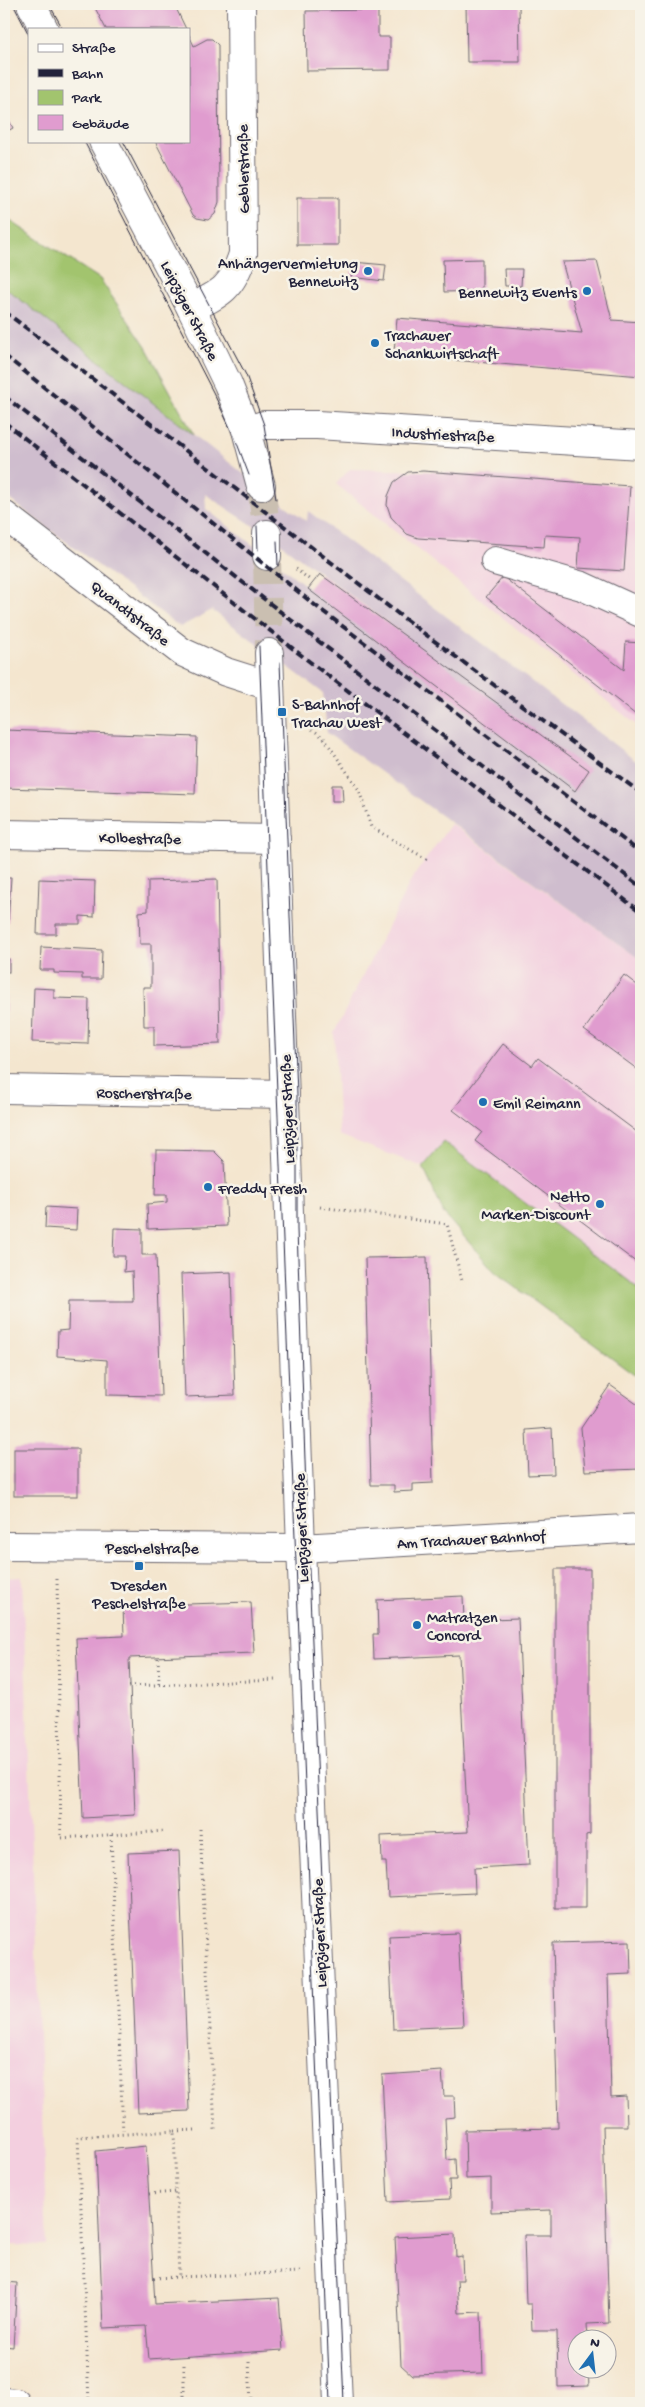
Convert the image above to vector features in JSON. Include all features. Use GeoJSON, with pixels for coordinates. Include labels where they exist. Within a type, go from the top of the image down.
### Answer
{"type":"FeatureCollection","features":[{"type":"Feature","properties":{"kind":"street"},"geometry":{"type":"LineString","coordinates":[[31,4],[43,28]]}},
{"type":"Feature","properties":{"kind":"street","name":"Geblerstraße"},"geometry":{"type":"LineString","coordinates":[[191,308],[217,295],[236,276],[243,254],[241,4]]}},
{"type":"Feature","properties":{"kind":"street","name":"Leipziger Straße"},"geometry":{"type":"LineString","coordinates":[[104,142],[191,308],[228,384],[246,430],[261,486]]}},
{"type":"Feature","properties":{"kind":"street","name":"Industriestraße"},"geometry":{"type":"LineString","coordinates":[[246,430],[264,426],[317,425],[641,445]]}},
{"type":"Feature","properties":{"kind":"street","name":"Quandtstraße"},"geometry":{"type":"LineString","coordinates":[[4,515],[182,652],[226,672],[270,686]]}},
{"type":"Feature","properties":{"kind":"street"},"geometry":{"type":"LineString","coordinates":[[495,561],[582,586],[641,613]]}},
{"type":"Feature","properties":{"kind":"street","name":"Leipziger Straße"},"geometry":{"type":"LineString","coordinates":[[269,653],[306,1678],[338,2403]]}},
{"type":"Feature","properties":{"kind":"street","name":"Kolbestraße"},"geometry":{"type":"LineString","coordinates":[[4,834],[276,839]]}},
{"type":"Feature","properties":{"kind":"street","name":"Roscherstraße"},"geometry":{"type":"LineString","coordinates":[[4,1089],[285,1094]]}},
{"type":"Feature","properties":{"kind":"street","name":"Am Trachauer Bahnhof"},"geometry":{"type":"LineString","coordinates":[[301,1548],[641,1528]]}},
{"type":"Feature","properties":{"kind":"street","name":"Peschelstraße"},"geometry":{"type":"LineString","coordinates":[[4,1546],[301,1548]]}},
{"type":"Feature","properties":{"kind":"street"},"geometry":{"type":"LineString","coordinates":[[4,2402],[16,2403]]}},
{"type":"Feature","properties":{"kind":"path"},"geometry":{"type":"LineString","coordinates":[[272,715],[293,714],[324,738],[359,790],[371,827],[430,861]]}},
{"type":"Feature","properties":{"kind":"path"},"geometry":{"type":"LineString","coordinates":[[289,1205],[342,1209],[447,1224],[462,1281]]}},
{"type":"Feature","properties":{"kind":"path"},"geometry":{"type":"LineString","coordinates":[[57,1546],[61,1838],[166,1832]]}},
{"type":"Feature","properties":{"kind":"path"},"geometry":{"type":"LineString","coordinates":[[158,1658],[159,1684]]}},
{"type":"Feature","properties":{"kind":"path"},"geometry":{"type":"LineString","coordinates":[[129,1686],[306,1678]]}},
{"type":"Feature","properties":{"kind":"path"},"geometry":{"type":"LineString","coordinates":[[200,1829],[214,2130]]}},
{"type":"Feature","properties":{"kind":"path"},"geometry":{"type":"LineString","coordinates":[[111,1835],[122,2134]]}},
{"type":"Feature","properties":{"kind":"path"},"geometry":{"type":"LineString","coordinates":[[88,2403],[78,2137],[196,2130]]}},
{"type":"Feature","properties":{"kind":"path"},"geometry":{"type":"LineString","coordinates":[[174,2131],[179,2278]]}},
{"type":"Feature","properties":{"kind":"path"},"geometry":{"type":"LineString","coordinates":[[149,2194],[176,2192]]}},
{"type":"Feature","properties":{"kind":"path"},"geometry":{"type":"LineString","coordinates":[[154,2278],[333,2270]]}},
{"type":"Feature","properties":{"kind":"path"},"geometry":{"type":"LineString","coordinates":[[249,2362],[251,2403]]}},
{"type":"Feature","properties":{"kind":"path"},"geometry":{"type":"LineString","coordinates":[[184,2365],[184,2403]]}},
{"type":"Feature","properties":{"kind":"shaded area"},"geometry":{"type":"Polygon","coordinates":[[[4,287],[276,499],[307,521],[308,511],[641,765],[641,960],[327,733],[323,693],[212,610],[180,627],[4,495],[4,287]],[[205,494],[206,509],[387,648],[399,631],[277,541],[205,494]]]}},
{"type":"Feature","properties":{"kind":"shaded area"},"geometry":{"type":"Polygon","coordinates":[[[350,469],[423,471],[545,534],[580,537],[578,568],[624,571],[630,486],[641,487],[641,723],[638,726],[336,484],[350,469]]]}},
{"type":"Feature","properties":{"kind":"shaded area"},"geometry":{"type":"Polygon","coordinates":[[[451,824],[641,960],[641,1290],[444,1142],[423,1167],[339,1135],[334,1033],[411,880],[451,824]]]}},
{"type":"Feature","properties":{"kind":"shaded area"},"geometry":{"type":"Polygon","coordinates":[[[22,1577],[47,2246],[4,2245],[4,1578],[22,1577]]]}},
{"type":"Feature","properties":{"kind":"green space"},"geometry":{"type":"Polygon","coordinates":[[[4,217],[100,279],[146,347],[194,435],[4,287],[4,217]]]}},
{"type":"Feature","properties":{"kind":"green space"},"geometry":{"type":"Polygon","coordinates":[[[444,1142],[641,1290],[641,1380],[495,1272],[444,1214],[423,1167],[444,1142]]]}},
{"type":"Feature","properties":{"kind":"building"},"geometry":{"type":"Polygon","coordinates":[[[93,4],[174,4],[186,28],[105,28],[93,4]]]}},
{"type":"Feature","properties":{"kind":"building"},"geometry":{"type":"Polygon","coordinates":[[[466,4],[519,4],[520,62],[467,62],[466,4]]]}},
{"type":"Feature","properties":{"kind":"building"},"geometry":{"type":"Polygon","coordinates":[[[378,10],[378,37],[390,37],[390,70],[307,71],[306,11],[378,10]]]}},
{"type":"Feature","properties":{"kind":"building"},"geometry":{"type":"Polygon","coordinates":[[[190,37],[194,46],[207,39],[212,39],[218,45],[219,202],[215,214],[208,220],[197,218],[193,215],[156,142],[190,142],[190,37]]]}},
{"type":"Feature","properties":{"kind":"building"},"geometry":{"type":"Polygon","coordinates":[[[4,111],[13,128],[4,133],[4,111]]]}},
{"type":"Feature","properties":{"kind":"building"},"geometry":{"type":"Polygon","coordinates":[[[297,198],[338,198],[338,245],[297,245],[297,198]]]}},
{"type":"Feature","properties":{"kind":"building"},"geometry":{"type":"Polygon","coordinates":[[[482,259],[482,291],[444,292],[443,260],[482,259]]]}},
{"type":"Feature","properties":{"kind":"building"},"geometry":{"type":"Polygon","coordinates":[[[597,261],[612,320],[641,322],[641,376],[417,357],[418,354],[394,352],[397,318],[582,333],[562,262],[597,261]]]}},
{"type":"Feature","properties":{"kind":"building","name":"Anhängervermietung Bennewitz"},"geometry":{"type":"Polygon","coordinates":[[[353,262],[386,265],[384,281],[351,277],[353,262]]]}},
{"type":"Feature","properties":{"kind":"building"},"geometry":{"type":"Polygon","coordinates":[[[504,269],[522,269],[521,286],[505,286],[504,269]]]}},
{"type":"Feature","properties":{"kind":"building"},"geometry":{"type":"Polygon","coordinates":[[[423,471],[630,486],[624,571],[578,568],[580,537],[545,535],[544,547],[418,538],[407,534],[391,517],[387,505],[388,496],[394,482],[408,472],[423,471]]]}},
{"type":"Feature","properties":{"kind":"building"},"geometry":{"type":"Polygon","coordinates":[[[320,574],[589,770],[575,791],[308,589],[320,574]]]}},
{"type":"Feature","properties":{"kind":"building"},"geometry":{"type":"Polygon","coordinates":[[[503,577],[624,670],[626,642],[641,643],[641,719],[486,597],[503,577]]]}},
{"type":"Feature","properties":{"kind":"building"},"geometry":{"type":"Polygon","coordinates":[[[4,730],[197,737],[195,794],[4,788],[4,730]]]}},
{"type":"Feature","properties":{"kind":"building"},"geometry":{"type":"Polygon","coordinates":[[[332,785],[342,785],[343,801],[332,801],[332,785]]]}},
{"type":"Feature","properties":{"kind":"building"},"geometry":{"type":"Polygon","coordinates":[[[4,878],[11,878],[8,922],[4,922],[4,878]]]}},
{"type":"Feature","properties":{"kind":"building"},"geometry":{"type":"Polygon","coordinates":[[[39,879],[95,881],[94,917],[80,916],[80,924],[56,924],[56,934],[37,934],[39,879]]]}},
{"type":"Feature","properties":{"kind":"building"},"geometry":{"type":"Polygon","coordinates":[[[217,879],[220,1044],[154,1046],[154,1026],[144,1026],[143,987],[151,987],[151,944],[140,944],[139,912],[148,911],[148,881],[217,879]]]}},
{"type":"Feature","properties":{"kind":"building"},"geometry":{"type":"Polygon","coordinates":[[[41,947],[102,950],[101,979],[82,979],[82,974],[54,973],[54,970],[40,970],[41,947]]]}},
{"type":"Feature","properties":{"kind":"building"},"geometry":{"type":"Polygon","coordinates":[[[4,959],[9,959],[9,972],[4,972],[4,959]]]}},
{"type":"Feature","properties":{"kind":"building"},"geometry":{"type":"Polygon","coordinates":[[[624,975],[641,988],[641,1072],[584,1030],[624,975]]]}},
{"type":"Feature","properties":{"kind":"building"},"geometry":{"type":"Polygon","coordinates":[[[34,988],[54,989],[54,998],[89,999],[88,1044],[32,1042],[34,988]]]}},
{"type":"Feature","properties":{"kind":"building"},"geometry":{"type":"Polygon","coordinates":[[[4,995],[6,995],[5,1027],[4,1027],[4,995]]]}},
{"type":"Feature","properties":{"kind":"building","name":"Netto Marken-Discount"},"geometry":{"type":"Polygon","coordinates":[[[503,1044],[532,1066],[538,1058],[641,1135],[641,1266],[475,1141],[482,1132],[453,1110],[503,1044]]]}},
{"type":"Feature","properties":{"kind":"building"},"geometry":{"type":"Polygon","coordinates":[[[156,1150],[214,1151],[224,1161],[227,1226],[148,1229],[147,1204],[167,1202],[167,1195],[155,1195],[156,1150]]]}},
{"type":"Feature","properties":{"kind":"building"},"geometry":{"type":"Polygon","coordinates":[[[46,1207],[77,1209],[76,1230],[45,1228],[46,1207]]]}},
{"type":"Feature","properties":{"kind":"building"},"geometry":{"type":"Polygon","coordinates":[[[114,1228],[142,1229],[142,1255],[156,1255],[161,1396],[107,1395],[107,1360],[57,1356],[58,1331],[68,1330],[69,1301],[133,1301],[132,1271],[124,1272],[125,1256],[113,1256],[114,1228]]]}},
{"type":"Feature","properties":{"kind":"building"},"geometry":{"type":"Polygon","coordinates":[[[427,1257],[433,1483],[413,1484],[413,1491],[394,1492],[394,1485],[371,1485],[365,1258],[427,1257]]]}},
{"type":"Feature","properties":{"kind":"building"},"geometry":{"type":"Polygon","coordinates":[[[231,1272],[235,1395],[185,1397],[181,1274],[231,1272]]]}},
{"type":"Feature","properties":{"kind":"building"},"geometry":{"type":"Polygon","coordinates":[[[610,1385],[641,1407],[641,1469],[585,1471],[581,1428],[610,1385]]]}},
{"type":"Feature","properties":{"kind":"building"},"geometry":{"type":"Polygon","coordinates":[[[552,1428],[554,1474],[528,1475],[526,1430],[552,1428]]]}},
{"type":"Feature","properties":{"kind":"building"},"geometry":{"type":"Polygon","coordinates":[[[14,1449],[78,1449],[78,1496],[14,1496],[14,1449]]]}},
{"type":"Feature","properties":{"kind":"building"},"geometry":{"type":"Polygon","coordinates":[[[555,1569],[590,1569],[590,1834],[586,1835],[586,1908],[555,1908],[555,1569]]]}},
{"type":"Feature","properties":{"kind":"building"},"geometry":{"type":"Polygon","coordinates":[[[463,1596],[464,1620],[518,1618],[529,1865],[474,1868],[475,1893],[388,1897],[386,1862],[382,1862],[381,1836],[468,1832],[459,1655],[374,1659],[373,1634],[378,1634],[377,1600],[463,1596]]]}},
{"type":"Feature","properties":{"kind":"building"},"geometry":{"type":"Polygon","coordinates":[[[251,1602],[254,1653],[129,1658],[135,1815],[83,1818],[76,1638],[124,1636],[123,1606],[251,1602]]]}},
{"type":"Feature","properties":{"kind":"building"},"geometry":{"type":"Polygon","coordinates":[[[179,1851],[189,2111],[138,2113],[128,1853],[179,1851]]]}},
{"type":"Feature","properties":{"kind":"building"},"geometry":{"type":"Polygon","coordinates":[[[458,1933],[463,2026],[393,2029],[389,1936],[458,1933]]]}},
{"type":"Feature","properties":{"kind":"building"},"geometry":{"type":"Polygon","coordinates":[[[630,1941],[631,1974],[608,1975],[611,2097],[626,2096],[627,2126],[603,2126],[609,2323],[587,2324],[587,2330],[568,2330],[568,2380],[589,2380],[589,2386],[558,2387],[557,2331],[532,2331],[531,2304],[526,2304],[524,2235],[551,2235],[551,2210],[491,2212],[491,2178],[466,2179],[465,2130],[558,2128],[553,1943],[630,1941]]]}},
{"type":"Feature","properties":{"kind":"building"},"geometry":{"type":"Polygon","coordinates":[[[442,2071],[444,2096],[454,2096],[455,2117],[445,2118],[447,2160],[455,2159],[456,2180],[449,2180],[450,2199],[388,2202],[382,2075],[442,2071]]]}},
{"type":"Feature","properties":{"kind":"building"},"geometry":{"type":"Polygon","coordinates":[[[146,2146],[155,2304],[279,2298],[283,2350],[149,2359],[146,2326],[103,2328],[96,2151],[146,2146]]]}},
{"type":"Feature","properties":{"kind":"building"},"geometry":{"type":"Polygon","coordinates":[[[455,2234],[456,2257],[462,2256],[463,2280],[457,2280],[459,2313],[481,2312],[483,2373],[412,2375],[401,2365],[395,2237],[455,2234]]]}},
{"type":"Feature","properties":{"kind":"building"},"geometry":{"type":"Polygon","coordinates":[[[4,2282],[17,2283],[13,2347],[4,2346],[4,2282]]]}},
{"type":"Feature","properties":{"kind":"tunnel"},"geometry":{"type":"LineString","coordinates":[[261,486],[267,534]]}},
{"type":"Feature","properties":{"kind":"tunnel"},"geometry":{"type":"LineString","coordinates":[[267,556],[269,653]]}},
{"type":"Feature","properties":{"kind":"tram line"},"geometry":{"type":"LineString","coordinates":[[13,4],[28,33]]}},
{"type":"Feature","properties":{"kind":"tram line"},"geometry":{"type":"LineString","coordinates":[[49,4],[62,28]]}},
{"type":"Feature","properties":{"kind":"tram line"},"geometry":{"type":"LineString","coordinates":[[85,142],[213,392],[235,438],[249,475]]}},
{"type":"Feature","properties":{"kind":"tram line"},"geometry":{"type":"LineString","coordinates":[[124,142],[246,375],[264,425],[276,499]]}},
{"type":"Feature","properties":{"kind":"tram line"},"geometry":{"type":"LineString","coordinates":[[257,526],[258,550]]}},
{"type":"Feature","properties":{"kind":"tram line"},"geometry":{"type":"LineString","coordinates":[[277,541],[278,566]]}},
{"type":"Feature","properties":{"kind":"tram line"},"geometry":{"type":"LineString","coordinates":[[259,646],[330,2403]]}},
{"type":"Feature","properties":{"kind":"tram line"},"geometry":{"type":"LineString","coordinates":[[280,662],[297,1094],[297,1229],[308,1547],[344,2403]]}},
{"type":"Feature","properties":{"kind":"railway"},"geometry":{"type":"LineString","coordinates":[[4,311],[414,626],[641,793]]}},
{"type":"Feature","properties":{"kind":"railway"},"geometry":{"type":"LineString","coordinates":[[4,355],[316,606],[641,853]]}},
{"type":"Feature","properties":{"kind":"railway"},"geometry":{"type":"LineString","coordinates":[[4,396],[309,634],[641,887]]}},
{"type":"Feature","properties":{"kind":"railway"},"geometry":{"type":"LineString","coordinates":[[4,422],[310,662],[641,912]]}},
{"type":"Feature","properties":{"kind":"place","name":"Anhängervermietung Bennewitz"},"geometry":{"type":"Point","coordinates":[368,271]}},
{"type":"Feature","properties":{"kind":"place","name":"Bennewitz Events"},"geometry":{"type":"Point","coordinates":[587,291]}},
{"type":"Feature","properties":{"kind":"place","name":"Trachauer Schankwirtschaft"},"geometry":{"type":"Point","coordinates":[375,343]}},
{"type":"Feature","properties":{"kind":"place","name":"S-Bahnhof Trachau West"},"geometry":{"type":"Point","coordinates":[282,712]}},
{"type":"Feature","properties":{"kind":"place","name":"Emil Reimann"},"geometry":{"type":"Point","coordinates":[483,1102]}},
{"type":"Feature","properties":{"kind":"place","name":"Freddy Fresh"},"geometry":{"type":"Point","coordinates":[208,1187]}},
{"type":"Feature","properties":{"kind":"place","name":"Netto Marken-Discount"},"geometry":{"type":"Point","coordinates":[600,1204]}},
{"type":"Feature","properties":{"kind":"place","name":"Dresden Peschelstraße"},"geometry":{"type":"Point","coordinates":[139,1566]}},
{"type":"Feature","properties":{"kind":"place","name":"Matratzen Concord"},"geometry":{"type":"Point","coordinates":[417,1625]}}]}
